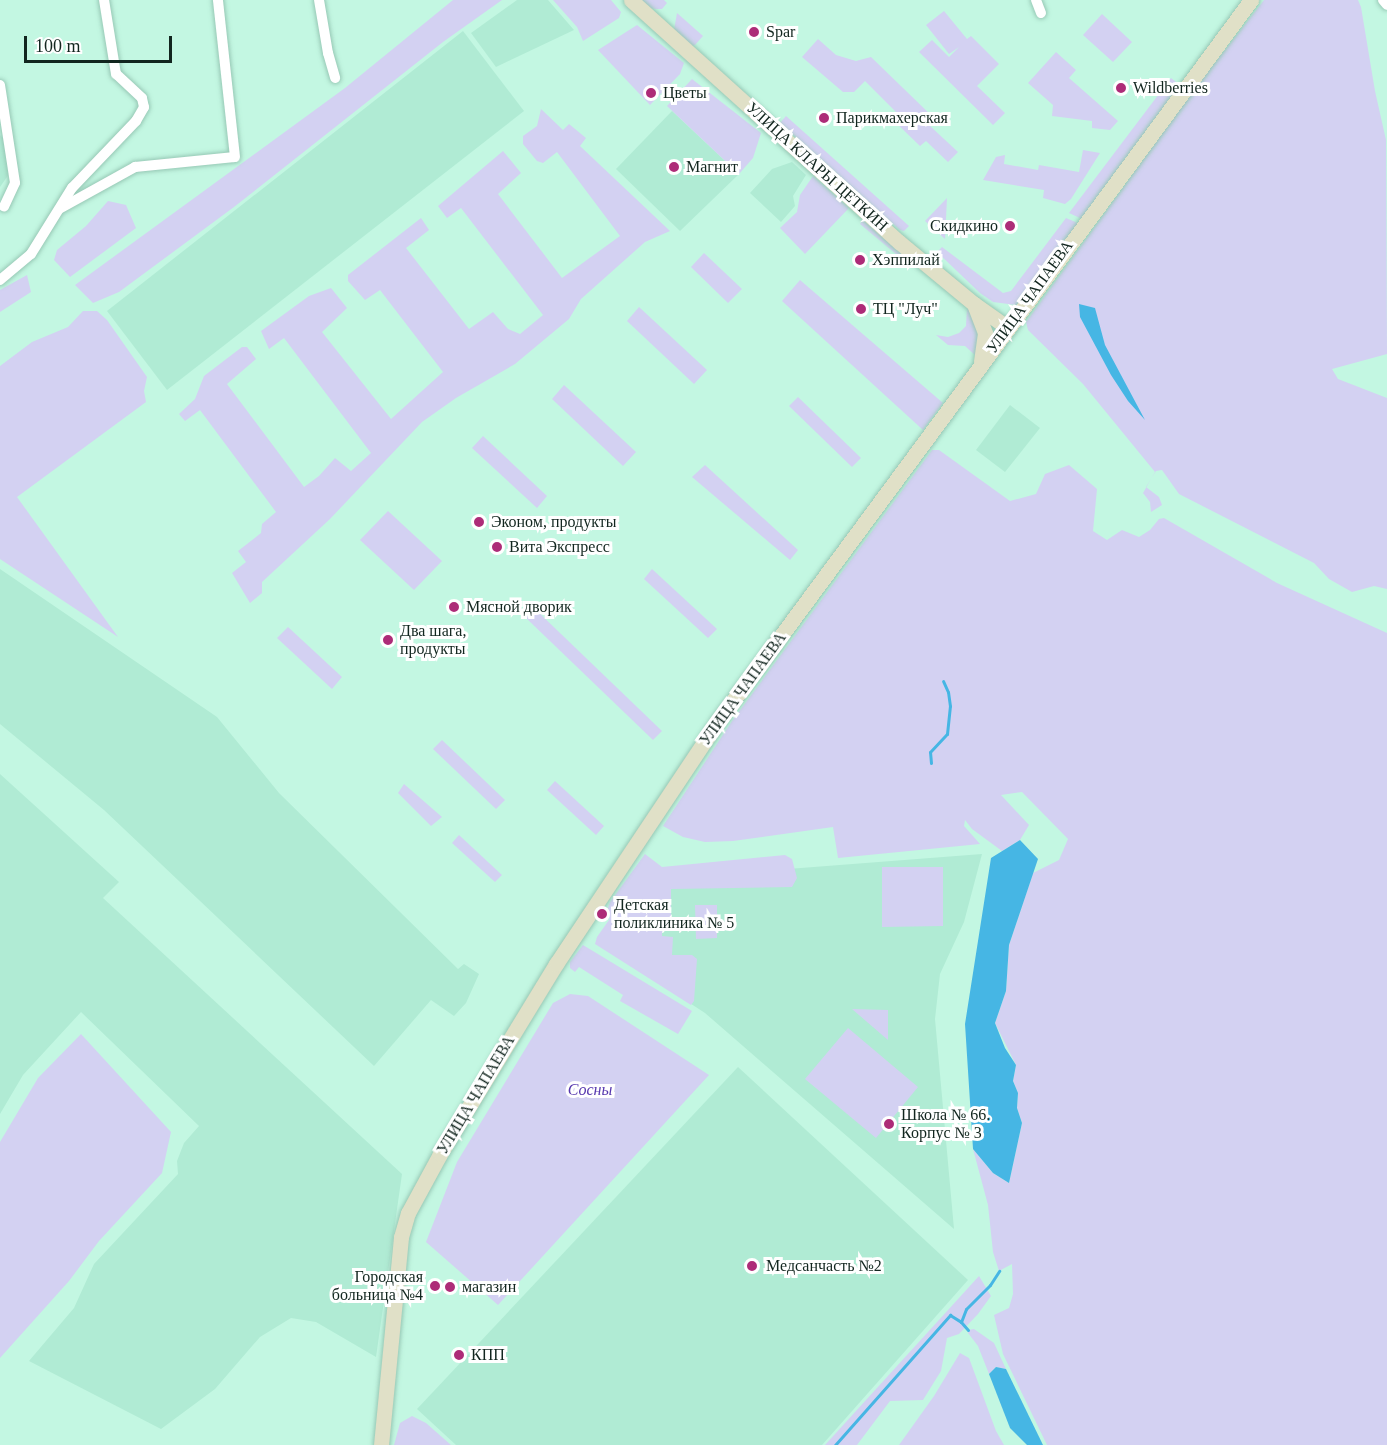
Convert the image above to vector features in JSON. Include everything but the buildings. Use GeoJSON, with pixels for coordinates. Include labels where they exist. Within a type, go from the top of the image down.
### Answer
{"type":"FeatureCollection","features":[{"type":"Feature","properties":{"kind":"street"},"geometry":{"type":"LineString","coordinates":[[61,209],[72,188],[136,121],[144,106],[142,98],[116,74],[104,0]]}},
{"type":"Feature","properties":{"kind":"street"},"geometry":{"type":"LineString","coordinates":[[0,280],[23,263],[53,216],[61,209],[135,167],[235,157],[218,0]]}},
{"type":"Feature","properties":{"kind":"street"},"geometry":{"type":"LineString","coordinates":[[319,0],[328,53],[336,78]]}},
{"type":"Feature","properties":{"kind":"street","name":"УЛИЦА КЛАРЫ ЦЕТКИН"},"geometry":{"type":"LineString","coordinates":[[631,0],[899,242],[974,304],[1008,328]]}},
{"type":"Feature","properties":{"kind":"street"},"geometry":{"type":"LineString","coordinates":[[1036,0],[1041,13]]}},
{"type":"Feature","properties":{"kind":"street","name":"УЛИЦА ЧАПАЕВА"},"geometry":{"type":"LineString","coordinates":[[381,1445],[401,1237],[408,1213],[440,1154],[556,964],[718,721],[1251,0]]}},
{"type":"Feature","properties":{"kind":"street"},"geometry":{"type":"LineString","coordinates":[[1383,0],[1387,5]]}},
{"type":"Feature","properties":{"kind":"street"},"geometry":{"type":"LineString","coordinates":[[0,85],[15,183],[4,207]]}},
{"type":"Feature","properties":{"kind":"street"},"geometry":{"type":"LineString","coordinates":[[974,304],[985,333],[980,367]]}},
{"type":"Feature","properties":{"kind":"shaded area"},"geometry":{"type":"Polygon","coordinates":[[[517,0],[548,0],[574,30],[496,67],[471,33],[517,0]]]}},
{"type":"Feature","properties":{"kind":"shaded area"},"geometry":{"type":"Polygon","coordinates":[[[463,31],[524,111],[167,390],[107,311],[463,31]]]}},
{"type":"Feature","properties":{"kind":"shaded area"},"geometry":{"type":"Polygon","coordinates":[[[672,111],[739,174],[680,231],[616,169],[672,111]]]}},
{"type":"Feature","properties":{"kind":"shaded area"},"geometry":{"type":"Polygon","coordinates":[[[0,135],[15,150],[16,164],[0,187],[0,135]]]}},
{"type":"Feature","properties":{"kind":"shaded area"},"geometry":{"type":"Polygon","coordinates":[[[792,162],[806,175],[793,196],[795,206],[781,222],[750,193],[772,169],[792,162]]]}},
{"type":"Feature","properties":{"kind":"shaded area"},"geometry":{"type":"Polygon","coordinates":[[[1010,405],[1040,428],[1005,472],[976,450],[1010,405]]]}},
{"type":"Feature","properties":{"kind":"shaded area"},"geometry":{"type":"Polygon","coordinates":[[[0,569],[217,717],[279,793],[458,969],[464,964],[479,974],[466,1003],[454,1016],[431,1000],[374,1066],[104,810],[0,724],[0,569]]]}},
{"type":"Feature","properties":{"kind":"shaded area"},"geometry":{"type":"Polygon","coordinates":[[[0,774],[119,882],[103,898],[402,1174],[376,1357],[316,1322],[291,1318],[260,1337],[215,1389],[161,1429],[29,1361],[74,1308],[94,1264],[178,1174],[177,1161],[184,1143],[199,1126],[81,1012],[23,1075],[0,1114],[0,774]]]}},
{"type":"Feature","properties":{"kind":"shaded area","name":"Школа № 66. Корпус № 3"},"geometry":{"type":"Polygon","coordinates":[[[982,854],[964,922],[940,974],[935,1019],[954,1229],[705,1013],[633,966],[658,879],[982,854]]]}},
{"type":"Feature","properties":{"kind":"shaded area","name":"Медсанчасть №2"},"geometry":{"type":"Polygon","coordinates":[[[738,1067],[968,1280],[822,1445],[456,1445],[417,1409],[738,1067]]]}},
{"type":"Feature","properties":{"kind":"green space"},"geometry":{"type":"Polygon","coordinates":[[[453,0],[502,0],[443,42],[234,207],[119,292],[93,303],[75,285],[345,88],[453,0]]]}},
{"type":"Feature","properties":{"kind":"green space"},"geometry":{"type":"Polygon","coordinates":[[[553,0],[611,0],[621,12],[619,18],[583,41],[577,27],[553,0]]]}},
{"type":"Feature","properties":{"kind":"green space"},"geometry":{"type":"Polygon","coordinates":[[[640,0],[664,0],[667,3],[662,9],[656,9],[648,8],[640,0]]]}},
{"type":"Feature","properties":{"kind":"green space"},"geometry":{"type":"Polygon","coordinates":[[[1264,0],[1358,0],[1386,140],[1387,354],[1332,369],[1338,379],[1387,398],[1387,589],[1374,586],[1352,592],[1329,579],[1314,563],[1179,494],[1162,470],[1156,471],[1151,479],[1155,472],[1083,384],[1028,330],[1026,322],[1193,91],[1264,0]]]}},
{"type":"Feature","properties":{"kind":"green space"},"geometry":{"type":"Polygon","coordinates":[[[944,11],[967,39],[971,36],[999,64],[977,86],[1005,113],[993,125],[919,52],[932,40],[949,57],[959,47],[949,54],[926,25],[944,11]]]}},
{"type":"Feature","properties":{"kind":"green space"},"geometry":{"type":"Polygon","coordinates":[[[677,13],[703,36],[695,45],[691,46],[674,30],[677,13]]]}},
{"type":"Feature","properties":{"kind":"green space"},"geometry":{"type":"Polygon","coordinates":[[[1102,14],[1132,42],[1113,62],[1083,35],[1102,14]]]}},
{"type":"Feature","properties":{"kind":"green space"},"geometry":{"type":"Polygon","coordinates":[[[637,25],[684,63],[680,74],[650,105],[598,50],[637,25]]]}},
{"type":"Feature","properties":{"kind":"green space"},"geometry":{"type":"Polygon","coordinates":[[[818,39],[836,55],[856,61],[871,57],[935,119],[929,125],[958,152],[948,162],[926,141],[920,146],[891,118],[896,112],[865,81],[854,92],[843,92],[802,57],[818,39]]]}},
{"type":"Feature","properties":{"kind":"green space"},"geometry":{"type":"Polygon","coordinates":[[[1056,52],[1076,70],[1069,78],[1118,121],[1110,130],[1092,128],[1092,121],[1052,116],[1053,105],[1028,83],[1056,52]]]}},
{"type":"Feature","properties":{"kind":"green space"},"geometry":{"type":"Polygon","coordinates":[[[1171,78],[1180,85],[1082,219],[1069,213],[1171,78]]]}},
{"type":"Feature","properties":{"kind":"green space"},"geometry":{"type":"Polygon","coordinates":[[[692,79],[761,133],[753,158],[739,174],[667,106],[692,79]]]}},
{"type":"Feature","properties":{"kind":"green space"},"geometry":{"type":"Polygon","coordinates":[[[541,109],[563,130],[569,124],[586,138],[580,146],[670,231],[645,242],[581,299],[569,319],[515,364],[456,398],[422,422],[330,519],[262,582],[262,593],[250,603],[232,573],[246,562],[238,551],[261,533],[262,524],[276,512],[200,410],[185,421],[179,414],[195,399],[204,376],[242,347],[247,347],[256,359],[227,384],[304,487],[319,476],[335,458],[351,471],[371,453],[284,338],[269,349],[261,331],[309,296],[331,288],[347,308],[322,332],[391,419],[443,372],[380,290],[365,300],[348,281],[348,275],[421,218],[429,230],[406,248],[469,329],[493,312],[508,329],[520,334],[543,315],[461,208],[447,218],[438,206],[503,151],[521,173],[498,194],[562,278],[620,236],[557,152],[543,163],[537,161],[523,144],[523,136],[537,126],[541,109]]]}},
{"type":"Feature","properties":{"kind":"green space"},"geometry":{"type":"Polygon","coordinates":[[[786,116],[909,226],[904,231],[900,230],[780,123],[786,116]]]}},
{"type":"Feature","properties":{"kind":"green space"},"geometry":{"type":"Polygon","coordinates":[[[1083,150],[1100,153],[1071,199],[1065,204],[1043,198],[1044,190],[983,180],[996,157],[1005,155],[1004,164],[1038,170],[1039,165],[1079,172],[1083,150]]]}},
{"type":"Feature","properties":{"kind":"green space"},"geometry":{"type":"Polygon","coordinates":[[[813,176],[849,208],[805,254],[780,228],[797,212],[800,195],[813,176]]]}},
{"type":"Feature","properties":{"kind":"green space"},"geometry":{"type":"Polygon","coordinates":[[[947,198],[945,239],[925,221],[947,198]]]}},
{"type":"Feature","properties":{"kind":"green space"},"geometry":{"type":"Polygon","coordinates":[[[108,201],[126,205],[136,228],[70,277],[54,260],[57,250],[86,226],[108,201]]]}},
{"type":"Feature","properties":{"kind":"green space"},"geometry":{"type":"Polygon","coordinates":[[[1066,218],[1080,224],[1029,292],[1016,305],[993,302],[980,293],[937,252],[942,247],[1003,293],[1011,291],[1066,218]]]}},
{"type":"Feature","properties":{"kind":"green space"},"geometry":{"type":"Polygon","coordinates":[[[863,220],[901,253],[908,264],[860,224],[863,220]]]}},
{"type":"Feature","properties":{"kind":"green space"},"geometry":{"type":"Polygon","coordinates":[[[704,253],[742,289],[728,303],[691,267],[704,253]]]}},
{"type":"Feature","properties":{"kind":"green space"},"geometry":{"type":"Polygon","coordinates":[[[27,275],[31,292],[0,312],[0,290],[27,275]]]}},
{"type":"Feature","properties":{"kind":"green space"},"geometry":{"type":"Polygon","coordinates":[[[800,280],[943,403],[923,430],[782,301],[800,280]]]}},
{"type":"Feature","properties":{"kind":"green space"},"geometry":{"type":"Polygon","coordinates":[[[639,307],[707,370],[694,384],[627,321],[639,307]]]}},
{"type":"Feature","properties":{"kind":"green space"},"geometry":{"type":"Polygon","coordinates":[[[967,308],[976,318],[983,334],[977,357],[965,346],[948,345],[936,335],[948,337],[959,333],[966,326],[967,308]]]}},
{"type":"Feature","properties":{"kind":"green space"},"geometry":{"type":"Polygon","coordinates":[[[83,311],[97,311],[107,320],[147,377],[144,391],[146,402],[17,497],[118,637],[0,559],[0,366],[32,342],[68,327],[83,311]]]}},
{"type":"Feature","properties":{"kind":"green space"},"geometry":{"type":"Polygon","coordinates":[[[564,385],[636,452],[623,466],[552,399],[564,385]]]}},
{"type":"Feature","properties":{"kind":"green space"},"geometry":{"type":"Polygon","coordinates":[[[798,397],[861,458],[852,467],[789,406],[798,397]]]}},
{"type":"Feature","properties":{"kind":"green space"},"geometry":{"type":"Polygon","coordinates":[[[483,436],[547,496],[537,508],[472,448],[483,436]]]}},
{"type":"Feature","properties":{"kind":"green space"},"geometry":{"type":"Polygon","coordinates":[[[932,450],[939,450],[1010,501],[1036,494],[1045,474],[1069,465],[1097,489],[1093,531],[1107,540],[1122,530],[1139,537],[1150,530],[1159,519],[1164,518],[1277,583],[1387,633],[1387,1445],[1047,1445],[1003,1354],[994,1315],[1009,1308],[1013,1294],[1012,1264],[999,1271],[993,1252],[988,1205],[973,1149],[993,1173],[1009,1183],[1022,1123],[1017,1108],[1018,1093],[1013,1081],[1016,1065],[995,1023],[1006,991],[1009,945],[1033,873],[1059,860],[1068,839],[1022,792],[1001,795],[1029,825],[1020,840],[1002,851],[972,829],[965,820],[964,826],[980,844],[838,858],[833,827],[733,841],[705,842],[683,837],[663,826],[732,721],[932,450]]]}},
{"type":"Feature","properties":{"kind":"green space"},"geometry":{"type":"Polygon","coordinates":[[[705,465],[798,550],[790,560],[692,477],[705,465]]]}},
{"type":"Feature","properties":{"kind":"green space"},"geometry":{"type":"Polygon","coordinates":[[[1146,487],[1159,497],[1162,505],[1151,512],[1150,502],[1143,493],[1146,487]]]}},
{"type":"Feature","properties":{"kind":"green space"},"geometry":{"type":"Polygon","coordinates":[[[388,511],[442,561],[414,590],[360,540],[388,511]]]}},
{"type":"Feature","properties":{"kind":"green space"},"geometry":{"type":"Polygon","coordinates":[[[652,569],[717,629],[708,638],[644,579],[652,569]]]}},
{"type":"Feature","properties":{"kind":"green space"},"geometry":{"type":"Polygon","coordinates":[[[534,608],[662,731],[653,740],[525,617],[534,608]]]}},
{"type":"Feature","properties":{"kind":"green space"},"geometry":{"type":"Polygon","coordinates":[[[288,627],[342,677],[332,689],[277,638],[288,627]]]}},
{"type":"Feature","properties":{"kind":"green space"},"geometry":{"type":"Polygon","coordinates":[[[442,740],[505,800],[496,809],[433,749],[442,740]]]}},
{"type":"Feature","properties":{"kind":"green space"},"geometry":{"type":"Polygon","coordinates":[[[555,781],[604,826],[596,835],[547,790],[555,781]]]}},
{"type":"Feature","properties":{"kind":"green space"},"geometry":{"type":"Polygon","coordinates":[[[404,784],[442,817],[431,826],[398,793],[404,784]]]}},
{"type":"Feature","properties":{"kind":"green space"},"geometry":{"type":"Polygon","coordinates":[[[459,835],[502,875],[495,882],[452,843],[459,835]]]}},
{"type":"Feature","properties":{"kind":"green space"},"geometry":{"type":"Polygon","coordinates":[[[645,854],[662,867],[785,855],[792,859],[797,878],[792,887],[671,889],[671,919],[662,920],[662,936],[673,937],[672,955],[692,955],[697,959],[694,1001],[691,1005],[595,944],[609,920],[610,916],[607,911],[610,902],[645,854]]]}},
{"type":"Feature","properties":{"kind":"green space"},"geometry":{"type":"Polygon","coordinates":[[[882,867],[943,867],[943,926],[882,927],[882,867]]]}},
{"type":"Feature","properties":{"kind":"green space"},"geometry":{"type":"Polygon","coordinates":[[[695,905],[717,905],[717,938],[696,939],[695,905]]]}},
{"type":"Feature","properties":{"kind":"green space"},"geometry":{"type":"Polygon","coordinates":[[[583,945],[692,1011],[678,1034],[620,1001],[623,995],[579,967],[575,972],[570,968],[570,962],[583,945]]]}},
{"type":"Feature","properties":{"kind":"green space","name":"Сосны"},"geometry":{"type":"Polygon","coordinates":[[[570,994],[588,996],[709,1075],[498,1305],[426,1242],[457,1162],[553,1003],[570,994]]]}},
{"type":"Feature","properties":{"kind":"green space"},"geometry":{"type":"Polygon","coordinates":[[[852,1009],[888,1010],[888,1040],[852,1009]]]}},
{"type":"Feature","properties":{"kind":"green space"},"geometry":{"type":"Polygon","coordinates":[[[848,1028],[918,1087],[876,1138],[805,1079],[848,1028]]]}},
{"type":"Feature","properties":{"kind":"green space"},"geometry":{"type":"Polygon","coordinates":[[[81,1034],[171,1132],[162,1173],[99,1241],[69,1281],[0,1358],[0,1142],[38,1078],[81,1034]]]}},
{"type":"Feature","properties":{"kind":"green space"},"geometry":{"type":"Polygon","coordinates":[[[979,1276],[991,1296],[959,1334],[947,1338],[941,1371],[923,1400],[890,1401],[857,1445],[825,1445],[979,1276]]]}},
{"type":"Feature","properties":{"kind":"green space"},"geometry":{"type":"Polygon","coordinates":[[[974,1329],[994,1343],[1006,1369],[996,1367],[989,1374],[978,1346],[968,1333],[968,1330],[974,1329]]]}},
{"type":"Feature","properties":{"kind":"green space"},"geometry":{"type":"Polygon","coordinates":[[[960,1353],[969,1358],[996,1431],[1004,1445],[899,1445],[934,1396],[960,1353]]]}},
{"type":"Feature","properties":{"kind":"green space"},"geometry":{"type":"Polygon","coordinates":[[[412,1416],[426,1423],[451,1445],[394,1445],[400,1423],[412,1416]]]}},
{"type":"Feature","properties":{"kind":"water"},"geometry":{"type":"Polygon","coordinates":[[[1079,304],[1095,308],[1105,345],[1145,420],[1128,401],[1111,375],[1080,317],[1079,304]]]}},
{"type":"Feature","properties":{"kind":"water"},"geometry":{"type":"Polygon","coordinates":[[[1020,840],[1038,859],[1009,945],[1006,991],[995,1023],[1005,1048],[1016,1065],[1013,1081],[1018,1093],[1017,1108],[1022,1123],[1009,1183],[993,1173],[973,1149],[965,1024],[991,858],[1020,840]]]}},
{"type":"Feature","properties":{"kind":"water"},"geometry":{"type":"Polygon","coordinates":[[[996,1367],[1006,1369],[1043,1445],[1027,1445],[1010,1428],[989,1374],[996,1367]]]}},
{"type":"Feature","properties":{"kind":"waterway"},"geometry":{"type":"LineString","coordinates":[[931,763],[930,752],[947,734],[950,706],[948,692],[943,681]]}},
{"type":"Feature","properties":{"kind":"waterway"},"geometry":{"type":"LineString","coordinates":[[968,1330],[961,1322],[966,1309],[990,1285],[999,1271]]}},
{"type":"Feature","properties":{"kind":"waterway"},"geometry":{"type":"LineString","coordinates":[[835,1445],[950,1315],[961,1322]]}},
{"type":"Feature","properties":{"kind":"place","name":"Spar"},"geometry":{"type":"Point","coordinates":[754,32]}},
{"type":"Feature","properties":{"kind":"place","name":"Wildberries"},"geometry":{"type":"Point","coordinates":[1121,88]}},
{"type":"Feature","properties":{"kind":"place","name":"Цветы"},"geometry":{"type":"Point","coordinates":[651,93]}},
{"type":"Feature","properties":{"kind":"place","name":"Парикмахерская"},"geometry":{"type":"Point","coordinates":[824,118]}},
{"type":"Feature","properties":{"kind":"place","name":"Магнит"},"geometry":{"type":"Point","coordinates":[674,167]}},
{"type":"Feature","properties":{"kind":"place","name":"Скидкино"},"geometry":{"type":"Point","coordinates":[1010,226]}},
{"type":"Feature","properties":{"kind":"place","name":"Хэппилай"},"geometry":{"type":"Point","coordinates":[860,260]}},
{"type":"Feature","properties":{"kind":"place","name":"ТЦ \"Луч\""},"geometry":{"type":"Point","coordinates":[861,309]}},
{"type":"Feature","properties":{"kind":"place","name":"Эконом, продукты"},"geometry":{"type":"Point","coordinates":[479,522]}},
{"type":"Feature","properties":{"kind":"place","name":"Вита Экспресс"},"geometry":{"type":"Point","coordinates":[497,547]}},
{"type":"Feature","properties":{"kind":"place","name":"Мясной дворик"},"geometry":{"type":"Point","coordinates":[454,607]}},
{"type":"Feature","properties":{"kind":"place","name":"Два шага, продукты"},"geometry":{"type":"Point","coordinates":[388,640]}},
{"type":"Feature","properties":{"kind":"place","name":"Детская поликлиника № 5"},"geometry":{"type":"Point","coordinates":[602,914]}},
{"type":"Feature","properties":{"kind":"place","name":"Школа № 66. Корпус № 3"},"geometry":{"type":"Point","coordinates":[889,1124]}},
{"type":"Feature","properties":{"kind":"place","name":"Медсанчасть №2"},"geometry":{"type":"Point","coordinates":[752,1266]}},
{"type":"Feature","properties":{"kind":"place","name":"Городская больница №4"},"geometry":{"type":"Point","coordinates":[435,1286]}},
{"type":"Feature","properties":{"kind":"place","name":"магазин"},"geometry":{"type":"Point","coordinates":[450,1287]}},
{"type":"Feature","properties":{"kind":"place","name":"КПП"},"geometry":{"type":"Point","coordinates":[459,1355]}}]}
